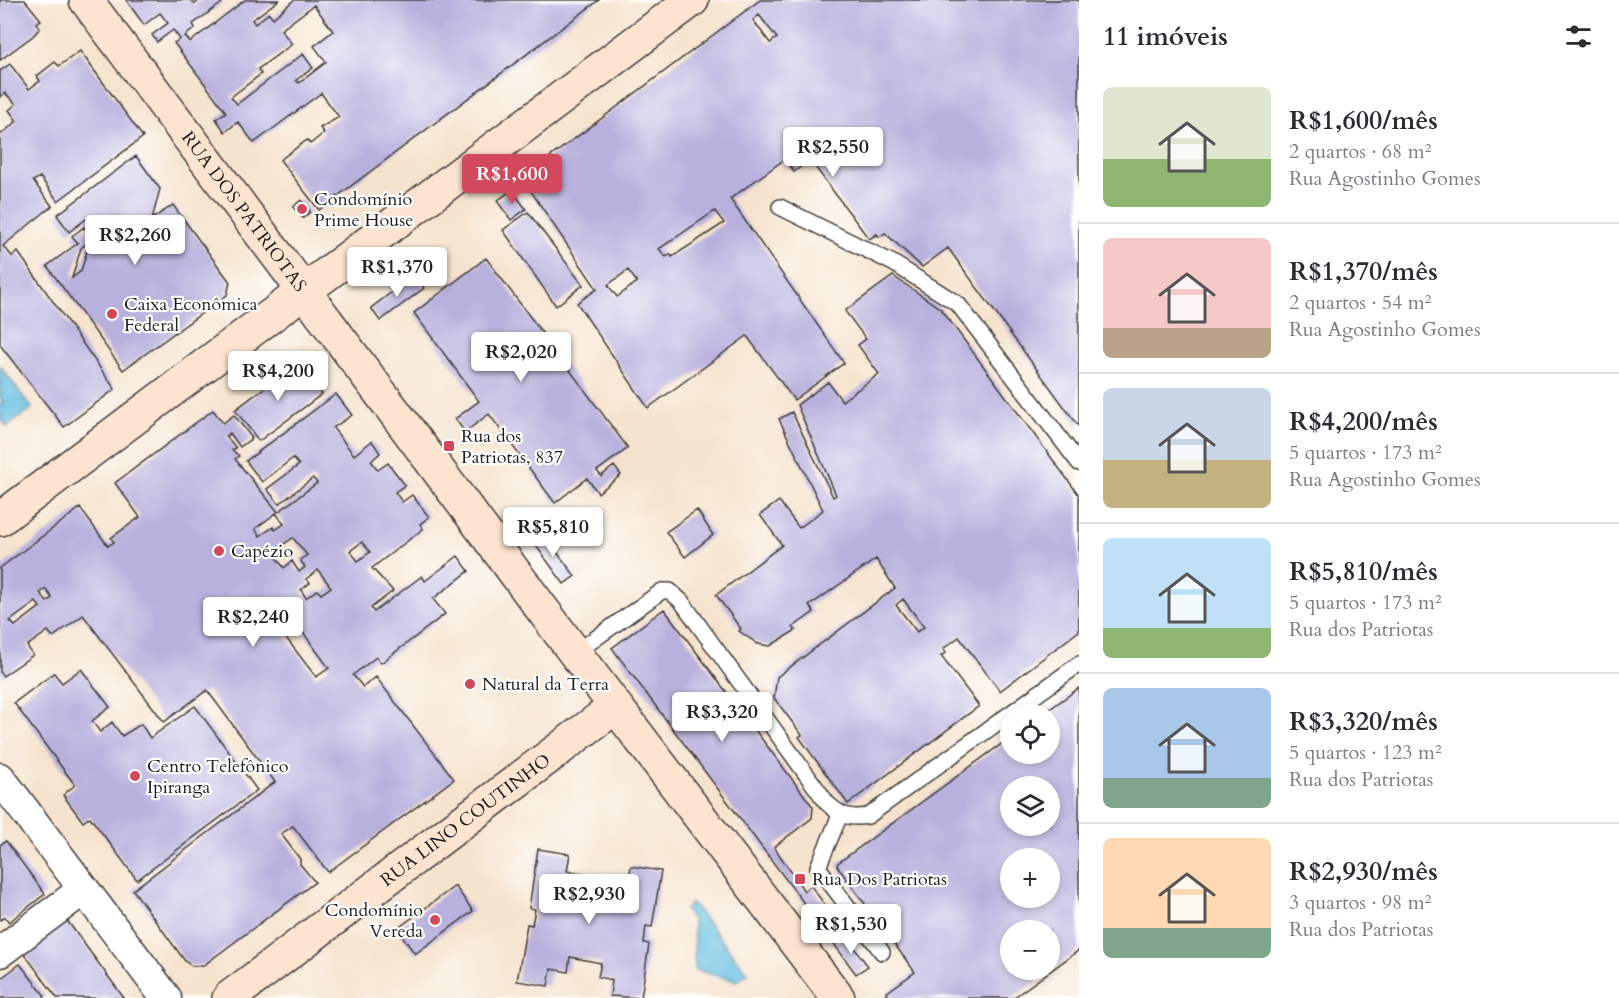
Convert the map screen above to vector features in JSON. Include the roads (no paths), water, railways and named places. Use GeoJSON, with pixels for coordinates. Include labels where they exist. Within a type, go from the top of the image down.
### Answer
{"type":"FeatureCollection","features":[{"type":"Feature","properties":{"kind":"street","name":"RUA DOS PATRIOTAS"},"geometry":{"type":"LineString","coordinates":[[86,0],[574,653],[838,998]]}},
{"type":"Feature","properties":{"kind":"street"},"geometry":{"type":"LineString","coordinates":[[0,519],[692,0]]}},
{"type":"Feature","properties":{"kind":"street","name":"RUA LINO COUTINHO"},"geometry":{"type":"LineString","coordinates":[[229,998],[615,707]]}},
{"type":"Feature","properties":{"kind":"street"},"geometry":{"type":"LineString","coordinates":[[0,778],[166,998]]}},
{"type":"Feature","properties":{"kind":"street"},"geometry":{"type":"LineString","coordinates":[[0,952],[84,889]]}},
{"type":"Feature","properties":{"kind":"lane"},"geometry":{"type":"LineString","coordinates":[[780,207],[893,263],[958,303],[1079,463]]}},
{"type":"Feature","properties":{"kind":"lane"},"geometry":{"type":"LineString","coordinates":[[574,653],[662,591],[670,591],[682,602],[828,803],[840,815],[853,818],[867,816],[1079,664]]}},
{"type":"Feature","properties":{"kind":"lane"},"geometry":{"type":"LineString","coordinates":[[840,815],[818,867],[882,952]]}},
{"type":"Feature","properties":{"kind":"water"},"geometry":{"type":"Polygon","coordinates":[[[0,366],[32,408],[7,427],[0,418],[0,404],[3,402],[0,398],[0,366]]]}},
{"type":"Feature","properties":{"kind":"water"},"geometry":{"type":"Polygon","coordinates":[[[692,903],[748,973],[737,981],[695,970],[693,921],[685,910],[692,903]]]}},
{"type":"Feature","properties":{"kind":"place","name":"Condomínio Prime House"},"geometry":{"type":"Point","coordinates":[302,209]}},
{"type":"Feature","properties":{"kind":"place","name":"Caixa Econômica Federal"},"geometry":{"type":"Point","coordinates":[112,314]}},
{"type":"Feature","properties":{"kind":"place","name":"Rua dos Patriotas, 837"},"geometry":{"type":"Point","coordinates":[449,446]}},
{"type":"Feature","properties":{"kind":"place","name":"Capézio"},"geometry":{"type":"Point","coordinates":[219,551]}},
{"type":"Feature","properties":{"kind":"place","name":"Natural da Terra"},"geometry":{"type":"Point","coordinates":[470,684]}},
{"type":"Feature","properties":{"kind":"place","name":"Centro Telefônico Ipiranga"},"geometry":{"type":"Point","coordinates":[135,776]}},
{"type":"Feature","properties":{"kind":"place","name":"Rua Dos Patriotas"},"geometry":{"type":"Point","coordinates":[800,879]}},
{"type":"Feature","properties":{"kind":"place","name":"Condomínio Vereda"},"geometry":{"type":"Point","coordinates":[435,920]}}]}
